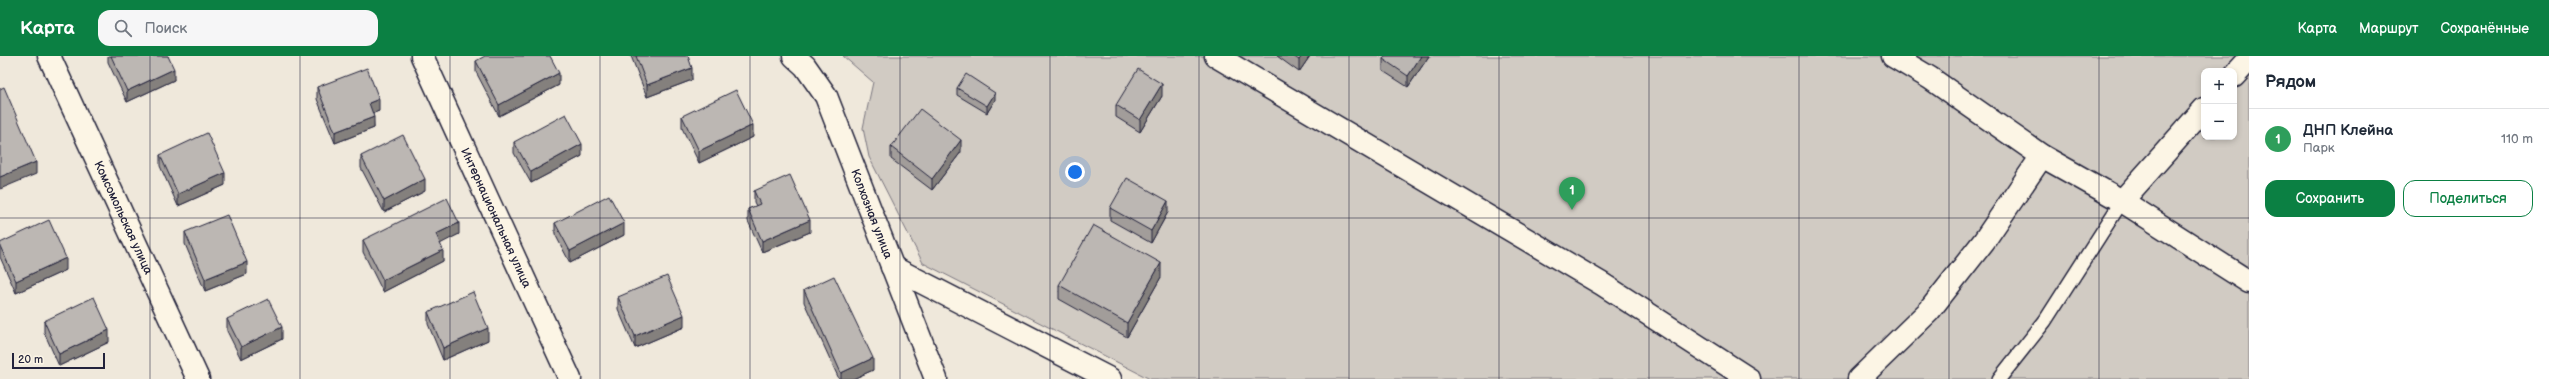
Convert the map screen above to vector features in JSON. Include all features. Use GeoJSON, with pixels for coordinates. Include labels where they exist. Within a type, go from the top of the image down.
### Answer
{"type":"FeatureCollection","features":[{"type":"Feature","properties":{"kind":"street","name":"Комсомольская улица"},"geometry":{"type":"LineString","coordinates":[[49,56],[198,379]]}},
{"type":"Feature","properties":{"kind":"street","name":"Интернациональная улица"},"geometry":{"type":"LineString","coordinates":[[422,56],[570,379]]}},
{"type":"Feature","properties":{"kind":"street","name":"Колхозная улица"},"geometry":{"type":"LineString","coordinates":[[794,56],[805,66],[826,96],[936,379]]}},
{"type":"Feature","properties":{"kind":"street"},"geometry":{"type":"LineString","coordinates":[[1216,56],[1602,284],[1749,379]]}},
{"type":"Feature","properties":{"kind":"street"},"geometry":{"type":"LineString","coordinates":[[1893,56],[1930,78],[2042,156],[2122,202],[2249,282]]}},
{"type":"Feature","properties":{"kind":"street"},"geometry":{"type":"LineString","coordinates":[[2237,73],[2249,62]]}},
{"type":"Feature","properties":{"kind":"street"},"geometry":{"type":"LineString","coordinates":[[2122,202],[2201,112]]}},
{"type":"Feature","properties":{"kind":"street"},"geometry":{"type":"LineString","coordinates":[[1859,379],[1929,311],[1984,241],[2042,156]]}},
{"type":"Feature","properties":{"kind":"street"},"geometry":{"type":"LineString","coordinates":[[892,267],[1110,379]]}},
{"type":"Feature","properties":{"kind":"lane"},"geometry":{"type":"LineString","coordinates":[[1999,379],[2045,321],[2122,202]]}},
{"type":"Feature","properties":{"kind":"shaded area"},"geometry":{"type":"Polygon","coordinates":[[[843,56],[2249,56],[2249,379],[1150,379],[923,263],[869,157],[863,128],[873,82],[843,56]]]}},
{"type":"Feature","properties":{"kind":"building"},"geometry":{"type":"Polygon","coordinates":[[[111,56],[168,56],[174,69],[127,91],[111,56]]]}},
{"type":"Feature","properties":{"kind":"building"},"geometry":{"type":"Polygon","coordinates":[[[485,56],[550,56],[559,73],[499,105],[476,61],[485,56]]]}},
{"type":"Feature","properties":{"kind":"building"},"geometry":{"type":"Polygon","coordinates":[[[636,56],[688,56],[692,68],[647,85],[636,56]]]}},
{"type":"Feature","properties":{"kind":"building"},"geometry":{"type":"Polygon","coordinates":[[[1293,56],[1302,56],[1299,60],[1293,56]]]}},
{"type":"Feature","properties":{"kind":"building"},"geometry":{"type":"Polygon","coordinates":[[[1385,56],[1421,56],[1408,76],[1383,59],[1385,56]]]}},
{"type":"Feature","properties":{"kind":"building"},"geometry":{"type":"Polygon","coordinates":[[[367,68],[379,99],[369,103],[374,117],[335,132],[317,87],[367,68]]]}},
{"type":"Feature","properties":{"kind":"building"},"geometry":{"type":"Polygon","coordinates":[[[1138,69],[1162,84],[1140,120],[1116,105],[1138,69]]]}},
{"type":"Feature","properties":{"kind":"building"},"geometry":{"type":"Polygon","coordinates":[[[966,74],[995,93],[987,106],[957,88],[966,74]]]}},
{"type":"Feature","properties":{"kind":"building"},"geometry":{"type":"Polygon","coordinates":[[[4,87],[36,162],[0,177],[0,89],[4,87]]]}},
{"type":"Feature","properties":{"kind":"building"},"geometry":{"type":"Polygon","coordinates":[[[736,90],[753,125],[699,151],[682,116],[736,90]]]}},
{"type":"Feature","properties":{"kind":"building"},"geometry":{"type":"Polygon","coordinates":[[[920,109],[961,140],[932,179],[891,147],[920,109]]]}},
{"type":"Feature","properties":{"kind":"building"},"geometry":{"type":"Polygon","coordinates":[[[566,114],[582,144],[531,172],[514,142],[566,114]]]}},
{"type":"Feature","properties":{"kind":"building"},"geometry":{"type":"Polygon","coordinates":[[[207,133],[225,173],[178,194],[160,155],[207,133]]]}},
{"type":"Feature","properties":{"kind":"building"},"geometry":{"type":"Polygon","coordinates":[[[403,135],[425,179],[384,201],[361,156],[403,135]]]}},
{"type":"Feature","properties":{"kind":"building"},"geometry":{"type":"Polygon","coordinates":[[[790,175],[810,220],[762,241],[748,209],[760,204],[754,191],[790,175]]]}},
{"type":"Feature","properties":{"kind":"building"},"geometry":{"type":"Polygon","coordinates":[[[1127,178],[1168,201],[1151,231],[1110,208],[1127,178]]]}},
{"type":"Feature","properties":{"kind":"building"},"geometry":{"type":"Polygon","coordinates":[[[609,195],[624,223],[570,251],[555,223],[609,195]]]}},
{"type":"Feature","properties":{"kind":"building"},"geometry":{"type":"Polygon","coordinates":[[[447,198],[459,223],[436,234],[443,250],[383,280],[363,240],[447,198]]]}},
{"type":"Feature","properties":{"kind":"building"},"geometry":{"type":"Polygon","coordinates":[[[227,215],[247,262],[205,279],[185,232],[227,215]]]}},
{"type":"Feature","properties":{"kind":"building"},"geometry":{"type":"Polygon","coordinates":[[[49,220],[66,258],[16,281],[0,243],[49,220]]]}},
{"type":"Feature","properties":{"kind":"building"},"geometry":{"type":"Polygon","coordinates":[[[1093,225],[1161,263],[1127,323],[1059,285],[1093,225]]]}},
{"type":"Feature","properties":{"kind":"building"},"geometry":{"type":"Polygon","coordinates":[[[667,276],[684,315],[635,336],[618,297],[667,276]]]}},
{"type":"Feature","properties":{"kind":"building"},"geometry":{"type":"Polygon","coordinates":[[[834,276],[873,358],[841,373],[804,290],[834,276]]]}},
{"type":"Feature","properties":{"kind":"building"},"geometry":{"type":"Polygon","coordinates":[[[473,292],[488,328],[443,348],[428,312],[473,292]]]}},
{"type":"Feature","properties":{"kind":"building"},"geometry":{"type":"Polygon","coordinates":[[[94,297],[109,330],[59,354],[44,321],[94,297]]]}},
{"type":"Feature","properties":{"kind":"building"},"geometry":{"type":"Polygon","coordinates":[[[268,299],[282,327],[241,347],[227,319],[268,299]]]}},
{"type":"Feature","properties":{"kind":"place","name":"ДНП Клейна"},"geometry":{"type":"Point","coordinates":[1572,210]}}]}
